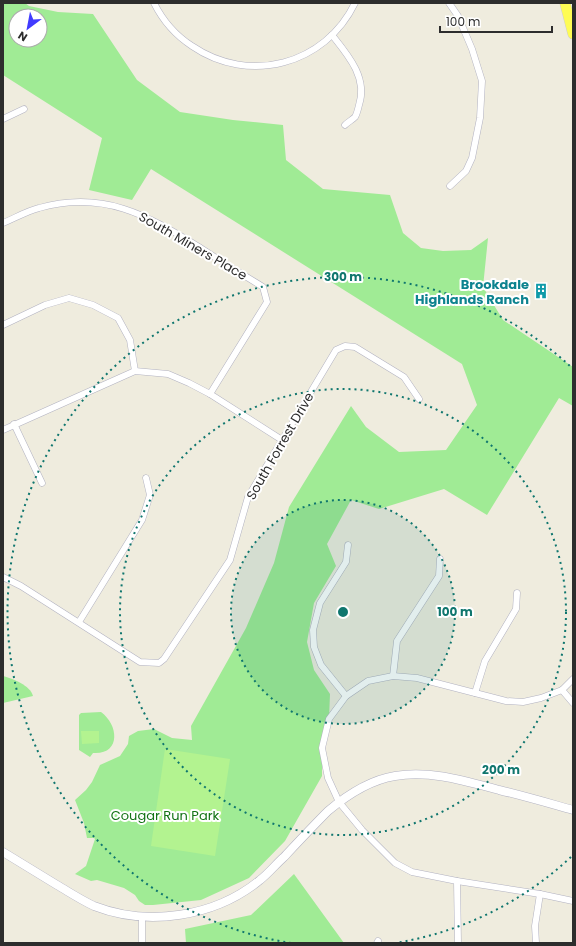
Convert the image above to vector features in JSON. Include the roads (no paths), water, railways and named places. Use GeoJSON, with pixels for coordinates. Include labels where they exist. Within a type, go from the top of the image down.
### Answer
{"type":"FeatureCollection","features":[{"type":"Feature","properties":{"kind":"main road"},"geometry":{"type":"LineString","coordinates":[[565,3],[573,34]]}},
{"type":"Feature","properties":{"kind":"street"},"geometry":{"type":"LineString","coordinates":[[154,3],[170,28],[198,51],[226,63],[243,66],[277,64],[308,53],[332,35],[347,18],[356,3]]}},
{"type":"Feature","properties":{"kind":"street"},"geometry":{"type":"LineString","coordinates":[[449,3],[458,16],[472,49],[482,81],[480,118],[472,158],[466,171],[450,186]]}},
{"type":"Feature","properties":{"kind":"street"},"geometry":{"type":"LineString","coordinates":[[332,35],[348,55],[361,83],[360,102],[356,116],[345,125]]}},
{"type":"Feature","properties":{"kind":"street"},"geometry":{"type":"LineString","coordinates":[[3,119],[24,109]]}},
{"type":"Feature","properties":{"kind":"street","name":"South Miners Place"},"geometry":{"type":"LineString","coordinates":[[3,224],[39,208],[73,202],[90,202],[111,205],[146,216],[183,237],[263,287],[267,302],[210,394]]}},
{"type":"Feature","properties":{"kind":"street"},"geometry":{"type":"LineString","coordinates":[[3,325],[45,305],[69,298],[93,304],[118,318],[130,340],[135,371]]}},
{"type":"Feature","properties":{"kind":"street","name":"South Forrest Drive"},"geometry":{"type":"LineString","coordinates":[[3,577],[21,586],[140,662],[159,663],[164,659],[230,560],[248,497],[336,350],[345,346],[355,347],[404,377],[419,399]]}},
{"type":"Feature","properties":{"kind":"street"},"geometry":{"type":"LineString","coordinates":[[3,430],[135,371],[168,374],[210,394],[282,440]]}},
{"type":"Feature","properties":{"kind":"street"},"geometry":{"type":"LineString","coordinates":[[14,424],[42,482]]}},
{"type":"Feature","properties":{"kind":"street"},"geometry":{"type":"LineString","coordinates":[[79,622],[142,520],[150,495],[146,478]]}},
{"type":"Feature","properties":{"kind":"street"},"geometry":{"type":"LineString","coordinates":[[346,696],[321,665],[314,647],[313,630],[320,603],[346,562],[348,545]]}},
{"type":"Feature","properties":{"kind":"street"},"geometry":{"type":"LineString","coordinates":[[393,676],[397,641],[439,576],[440,559]]}},
{"type":"Feature","properties":{"kind":"street"},"geometry":{"type":"LineString","coordinates":[[474,693],[485,661],[516,609],[517,592]]}},
{"type":"Feature","properties":{"kind":"street"},"geometry":{"type":"LineString","coordinates":[[573,679],[562,690],[541,698],[523,702],[506,701],[417,678],[393,676],[368,681],[346,696],[329,719],[322,748],[328,778],[339,802],[362,830],[395,863],[412,872],[457,882],[540,894],[573,901]]}},
{"type":"Feature","properties":{"kind":"street"},"geometry":{"type":"LineString","coordinates":[[562,690],[573,703]]}},
{"type":"Feature","properties":{"kind":"street"},"geometry":{"type":"LineString","coordinates":[[3,852],[79,898],[94,905],[110,911],[142,917],[160,917],[202,910],[240,893],[262,879],[328,811],[339,802],[360,789],[380,780],[394,776],[430,774],[478,784],[573,810]]}},
{"type":"Feature","properties":{"kind":"street"},"geometry":{"type":"LineString","coordinates":[[457,882],[458,943]]}},
{"type":"Feature","properties":{"kind":"street"},"geometry":{"type":"LineString","coordinates":[[536,943],[535,926],[540,894]]}},
{"type":"Feature","properties":{"kind":"street"},"geometry":{"type":"LineString","coordinates":[[142,917],[142,943]]}},
{"type":"Feature","properties":{"kind":"place","name":"Brookdale Highlands Ranch"},"geometry":{"type":"Point","coordinates":[541,291]}},
{"type":"Feature","properties":{"kind":"park label","name":"Cougar Run Park"},"geometry":{"type":"Point","coordinates":[165,815]}}]}
